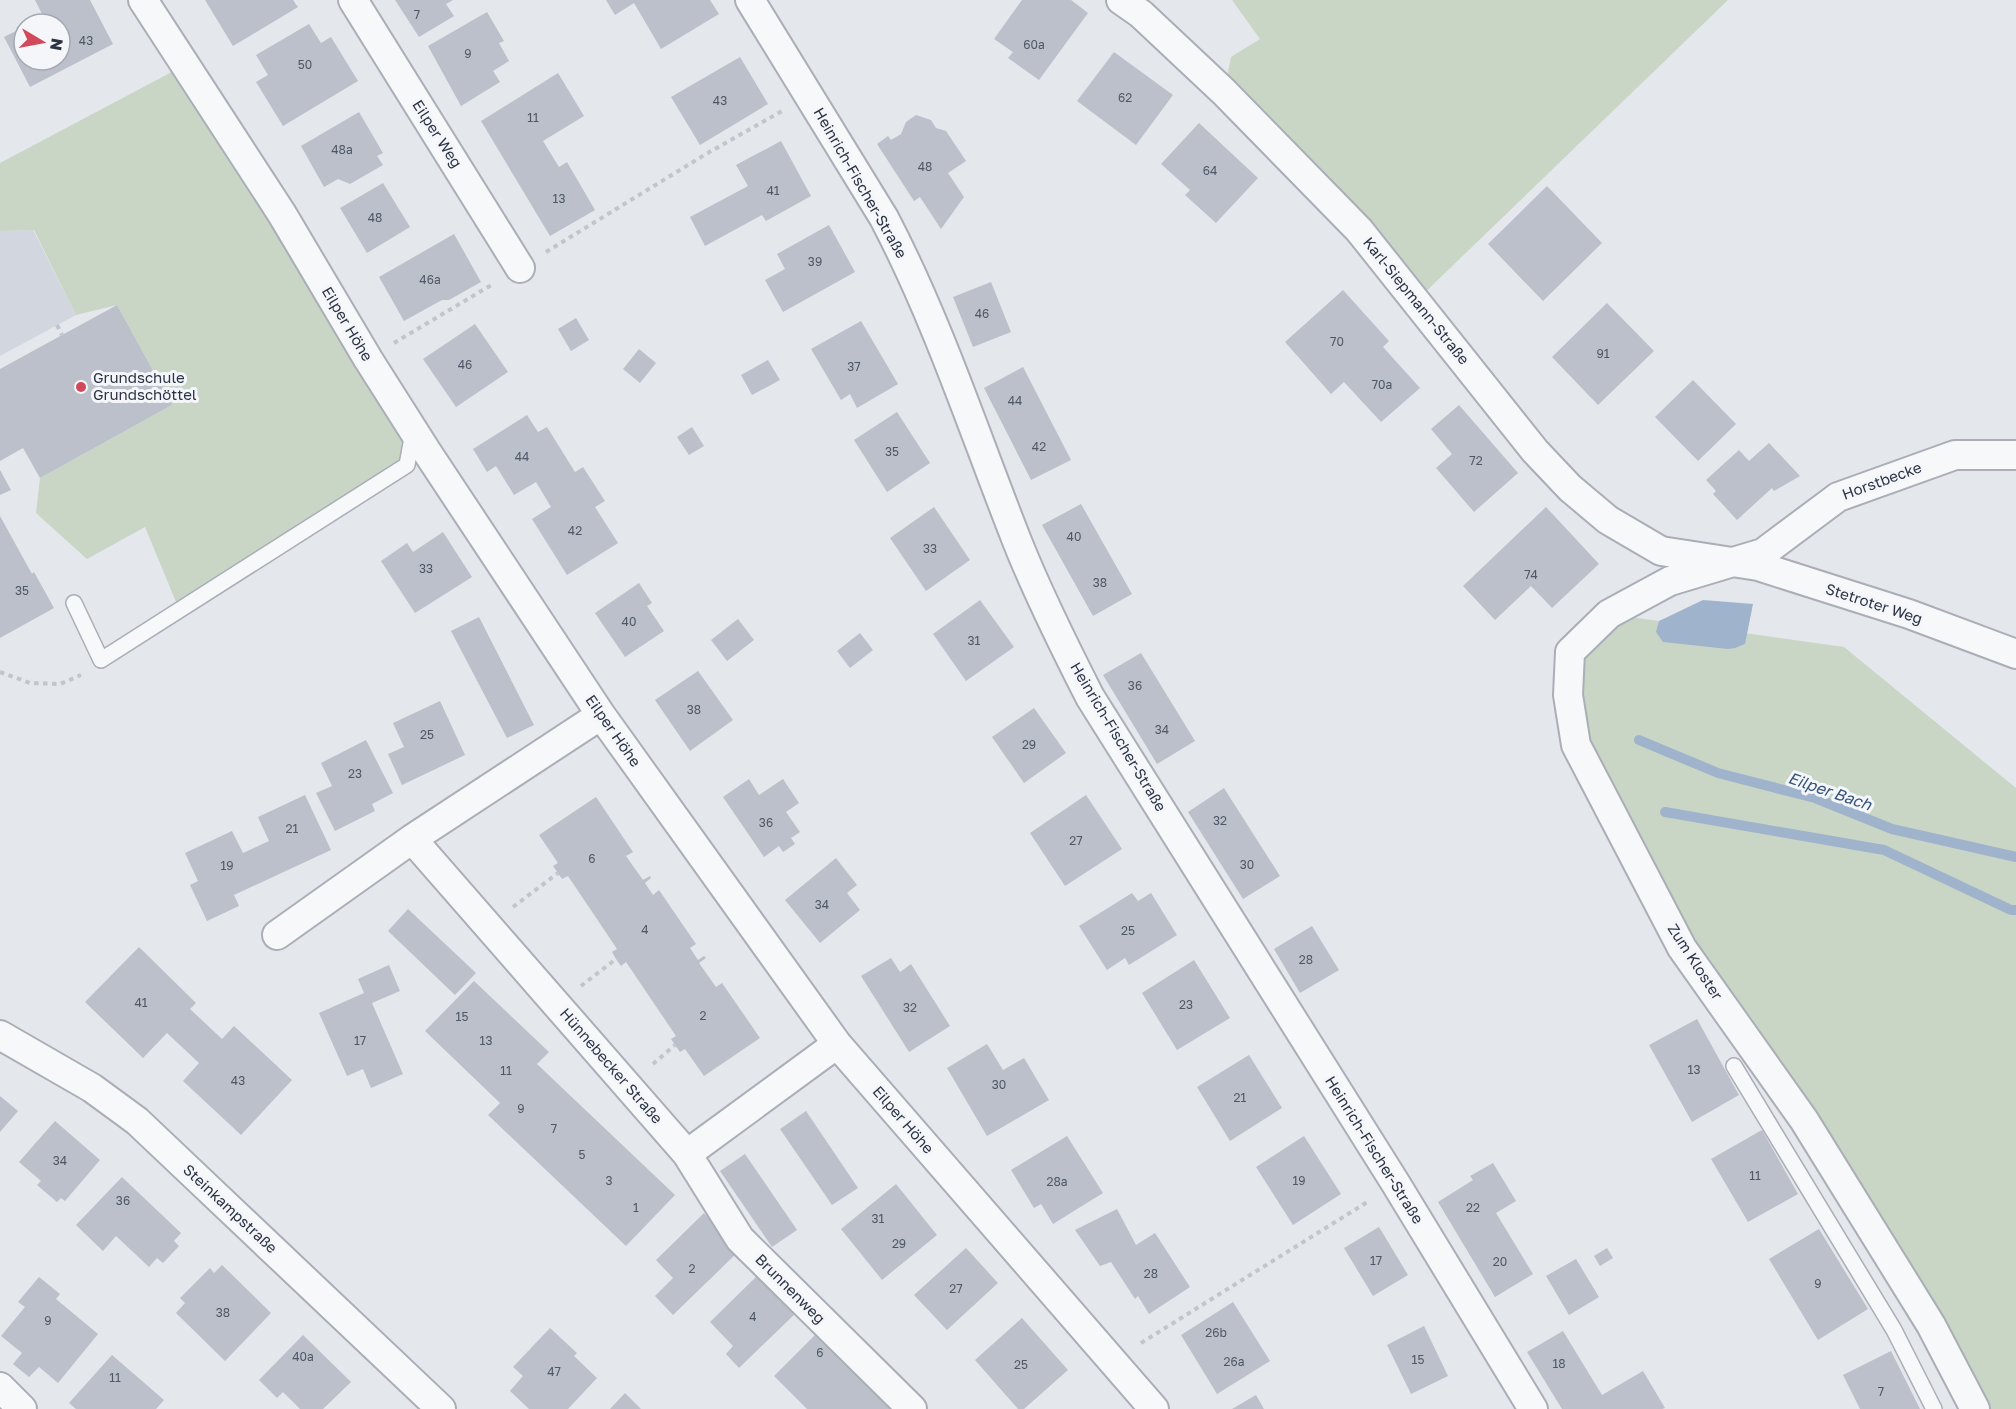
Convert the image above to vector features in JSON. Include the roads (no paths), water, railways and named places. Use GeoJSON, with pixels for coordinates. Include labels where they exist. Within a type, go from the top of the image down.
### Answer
{"type":"FeatureCollection","features":[{"type":"Feature","properties":{"kind":"street","name":"Eilper Höhe"},"geometry":{"type":"LineString","coordinates":[[143,0],[282,214],[368,359],[601,715],[837,1044],[1154,1409]]}},
{"type":"Feature","properties":{"kind":"street","name":"Eilper Weg"},"geometry":{"type":"LineString","coordinates":[[352,0],[520,268]]}},
{"type":"Feature","properties":{"kind":"street","name":"Heinrich-Fischer-Straße"},"geometry":{"type":"LineString","coordinates":[[750,0],[884,218],[903,254],[938,334],[1018,543],[1090,697],[1396,1184],[1533,1409]]}},
{"type":"Feature","properties":{"kind":"street","name":"Karl-Siepmann-Straße"},"geometry":{"type":"LineString","coordinates":[[1121,0],[1142,14],[1224,92],[1359,230],[1535,451],[1570,488],[1608,520],[1661,552],[1729,563]]}},
{"type":"Feature","properties":{"kind":"street","name":"Horstbecke"},"geometry":{"type":"LineString","coordinates":[[1729,563],[1762,554],[1838,497],[1955,455],[2016,455]]}},
{"type":"Feature","properties":{"kind":"street","name":"Stetroter Weg"},"geometry":{"type":"LineString","coordinates":[[1729,563],[1758,566],[1909,614],[2016,654]]}},
{"type":"Feature","properties":{"kind":"street","name":"Zum Kloster"},"geometry":{"type":"LineString","coordinates":[[1729,563],[1670,581],[1609,614],[1570,652],[1568,695],[1576,745],[1682,948],[1804,1120],[1931,1325],[1975,1409]]}},
{"type":"Feature","properties":{"kind":"street"},"geometry":{"type":"LineString","coordinates":[[277,935],[412,839],[601,715]]}},
{"type":"Feature","properties":{"kind":"street","name":"Hünnebecker Straße"},"geometry":{"type":"LineString","coordinates":[[412,839],[687,1154]]}},
{"type":"Feature","properties":{"kind":"street","name":"Steinkampstraße"},"geometry":{"type":"LineString","coordinates":[[0,1035],[92,1088],[137,1121],[441,1409]]}},
{"type":"Feature","properties":{"kind":"street"},"geometry":{"type":"LineString","coordinates":[[687,1154],[837,1044]]}},
{"type":"Feature","properties":{"kind":"street","name":"Brunnenweg"},"geometry":{"type":"LineString","coordinates":[[687,1154],[740,1239],[912,1409]]}},
{"type":"Feature","properties":{"kind":"street"},"geometry":{"type":"LineString","coordinates":[[0,1387],[22,1409]]}},
{"type":"Feature","properties":{"kind":"lane"},"geometry":{"type":"LineString","coordinates":[[74,603],[101,660],[407,465],[414,429]]}},
{"type":"Feature","properties":{"kind":"lane"},"geometry":{"type":"LineString","coordinates":[[1734,1066],[1894,1330],[1934,1409]]}},
{"type":"Feature","properties":{"kind":"water"},"geometry":{"type":"Polygon","coordinates":[[[1703,600],[1753,604],[1745,644],[1728,649],[1663,642],[1656,632],[1659,621],[1703,600]]]}},
{"type":"Feature","properties":{"kind":"waterway","name":"Eilper Bach"},"geometry":{"type":"LineString","coordinates":[[1639,740],[1718,773],[1815,798],[1892,829],[2016,857]]}},
{"type":"Feature","properties":{"kind":"waterway"},"geometry":{"type":"LineString","coordinates":[[1665,812],[1884,850],[2011,910],[2016,910]]}},
{"type":"Feature","properties":{"kind":"place","name":"Grundschule Grundschöttel"},"geometry":{"type":"Point","coordinates":[81,387]}}]}
